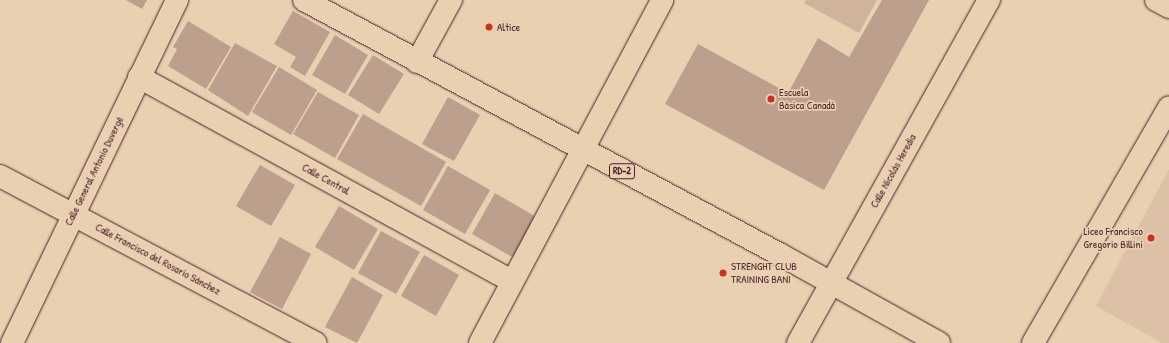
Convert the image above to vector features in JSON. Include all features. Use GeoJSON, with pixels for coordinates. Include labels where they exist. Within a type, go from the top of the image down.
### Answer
{"type":"FeatureCollection","features":[{"type":"Feature","properties":{"kind":"street","name":"Calle General Antonio Duvergé"},"geometry":{"type":"LineString","coordinates":[[12,343],[177,0]]}},
{"type":"Feature","properties":{"kind":"street","name":"RD-2"},"geometry":{"type":"LineString","coordinates":[[304,0],[939,343]]}},
{"type":"Feature","properties":{"kind":"street"},"geometry":{"type":"LineString","coordinates":[[417,62],[451,0]]}},
{"type":"Feature","properties":{"kind":"street"},"geometry":{"type":"LineString","coordinates":[[480,343],[662,0]]}},
{"type":"Feature","properties":{"kind":"street","name":"Calle Nicolás Heredia"},"geometry":{"type":"LineString","coordinates":[[798,343],[830,283],[989,0]]}},
{"type":"Feature","properties":{"kind":"street"},"geometry":{"type":"LineString","coordinates":[[1156,0],[1169,7]]}},
{"type":"Feature","properties":{"kind":"street","name":"Calle Central"},"geometry":{"type":"LineString","coordinates":[[139,77],[512,281]]}},
{"type":"Feature","properties":{"kind":"street"},"geometry":{"type":"LineString","coordinates":[[1033,343],[1169,107]]}},
{"type":"Feature","properties":{"kind":"street","name":"Calle Francisco del Rosario Sánchez"},"geometry":{"type":"LineString","coordinates":[[0,176],[316,343]]}},
{"type":"Feature","properties":{"kind":"shaded area"},"geometry":{"type":"Polygon","coordinates":[[[806,0],[877,0],[859,33],[804,3],[806,0]]]}},
{"type":"Feature","properties":{"kind":"shaded area","name":"Liceo Francisco Gregorio Billini"},"geometry":{"type":"Polygon","coordinates":[[[1169,169],[1169,343],[1162,343],[1096,306],[1169,169]]]}},
{"type":"Feature","properties":{"kind":"building"},"geometry":{"type":"Polygon","coordinates":[[[126,0],[147,0],[142,9],[126,0]]]}},
{"type":"Feature","properties":{"kind":"building","name":"Escuela Básica Canadá"},"geometry":{"type":"Polygon","coordinates":[[[882,0],[929,0],[824,190],[665,104],[698,44],[788,93],[818,38],[849,57],[882,0]]]}},
{"type":"Feature","properties":{"kind":"building"},"geometry":{"type":"Polygon","coordinates":[[[293,11],[330,32],[305,76],[290,67],[296,57],[274,44],[293,11]]]}},
{"type":"Feature","properties":{"kind":"building"},"geometry":{"type":"Polygon","coordinates":[[[188,21],[231,47],[206,89],[168,66],[177,49],[173,47],[188,21]]]}},
{"type":"Feature","properties":{"kind":"building"},"geometry":{"type":"Polygon","coordinates":[[[335,35],[368,55],[345,94],[312,75],[335,35]]]}},
{"type":"Feature","properties":{"kind":"building"},"geometry":{"type":"Polygon","coordinates":[[[235,43],[277,66],[248,116],[208,90],[235,43]]]}},
{"type":"Feature","properties":{"kind":"building"},"geometry":{"type":"Polygon","coordinates":[[[373,55],[404,74],[379,114],[348,95],[373,55]]]}},
{"type":"Feature","properties":{"kind":"building"},"geometry":{"type":"Polygon","coordinates":[[[279,67],[317,90],[291,135],[252,112],[279,67]]]}},
{"type":"Feature","properties":{"kind":"building"},"geometry":{"type":"Polygon","coordinates":[[[318,92],[359,115],[335,158],[293,134],[318,92]]]}},
{"type":"Feature","properties":{"kind":"building"},"geometry":{"type":"Polygon","coordinates":[[[448,97],[480,115],[454,161],[422,144],[448,97]]]}},
{"type":"Feature","properties":{"kind":"building"},"geometry":{"type":"Polygon","coordinates":[[[363,114],[446,162],[421,206],[337,159],[363,114]]]}},
{"type":"Feature","properties":{"kind":"building"},"geometry":{"type":"Polygon","coordinates":[[[260,165],[295,185],[271,226],[236,206],[260,165]]]}},
{"type":"Feature","properties":{"kind":"building"},"geometry":{"type":"Polygon","coordinates":[[[448,166],[490,190],[465,234],[423,210],[448,166]]]}},
{"type":"Feature","properties":{"kind":"building"},"geometry":{"type":"Polygon","coordinates":[[[495,193],[538,218],[514,258],[472,234],[495,193]]]}},
{"type":"Feature","properties":{"kind":"building"},"geometry":{"type":"Polygon","coordinates":[[[339,206],[378,229],[354,270],[315,247],[339,206]]]}},
{"type":"Feature","properties":{"kind":"building"},"geometry":{"type":"Polygon","coordinates":[[[381,231],[420,252],[396,294],[358,273],[381,231]]]}},
{"type":"Feature","properties":{"kind":"building"},"geometry":{"type":"Polygon","coordinates":[[[280,237],[311,254],[282,309],[250,292],[280,237]]]}},
{"type":"Feature","properties":{"kind":"building"},"geometry":{"type":"Polygon","coordinates":[[[424,255],[459,275],[436,316],[401,296],[424,255]]]}},
{"type":"Feature","properties":{"kind":"building"},"geometry":{"type":"Polygon","coordinates":[[[352,277],[383,295],[357,343],[325,327],[352,277]]]}},
{"type":"Feature","properties":{"kind":"place","name":"Altice"},"geometry":{"type":"Point","coordinates":[489,27]}},
{"type":"Feature","properties":{"kind":"place","name":"Escuela Básica Canadá"},"geometry":{"type":"Point","coordinates":[771,99]}},
{"type":"Feature","properties":{"kind":"place","name":"Liceo Francisco Gregorio Billini"},"geometry":{"type":"Point","coordinates":[1151,238]}},
{"type":"Feature","properties":{"kind":"place","name":"STRENGHT CLUB TRAINING BANI"},"geometry":{"type":"Point","coordinates":[723,273]}}]}
